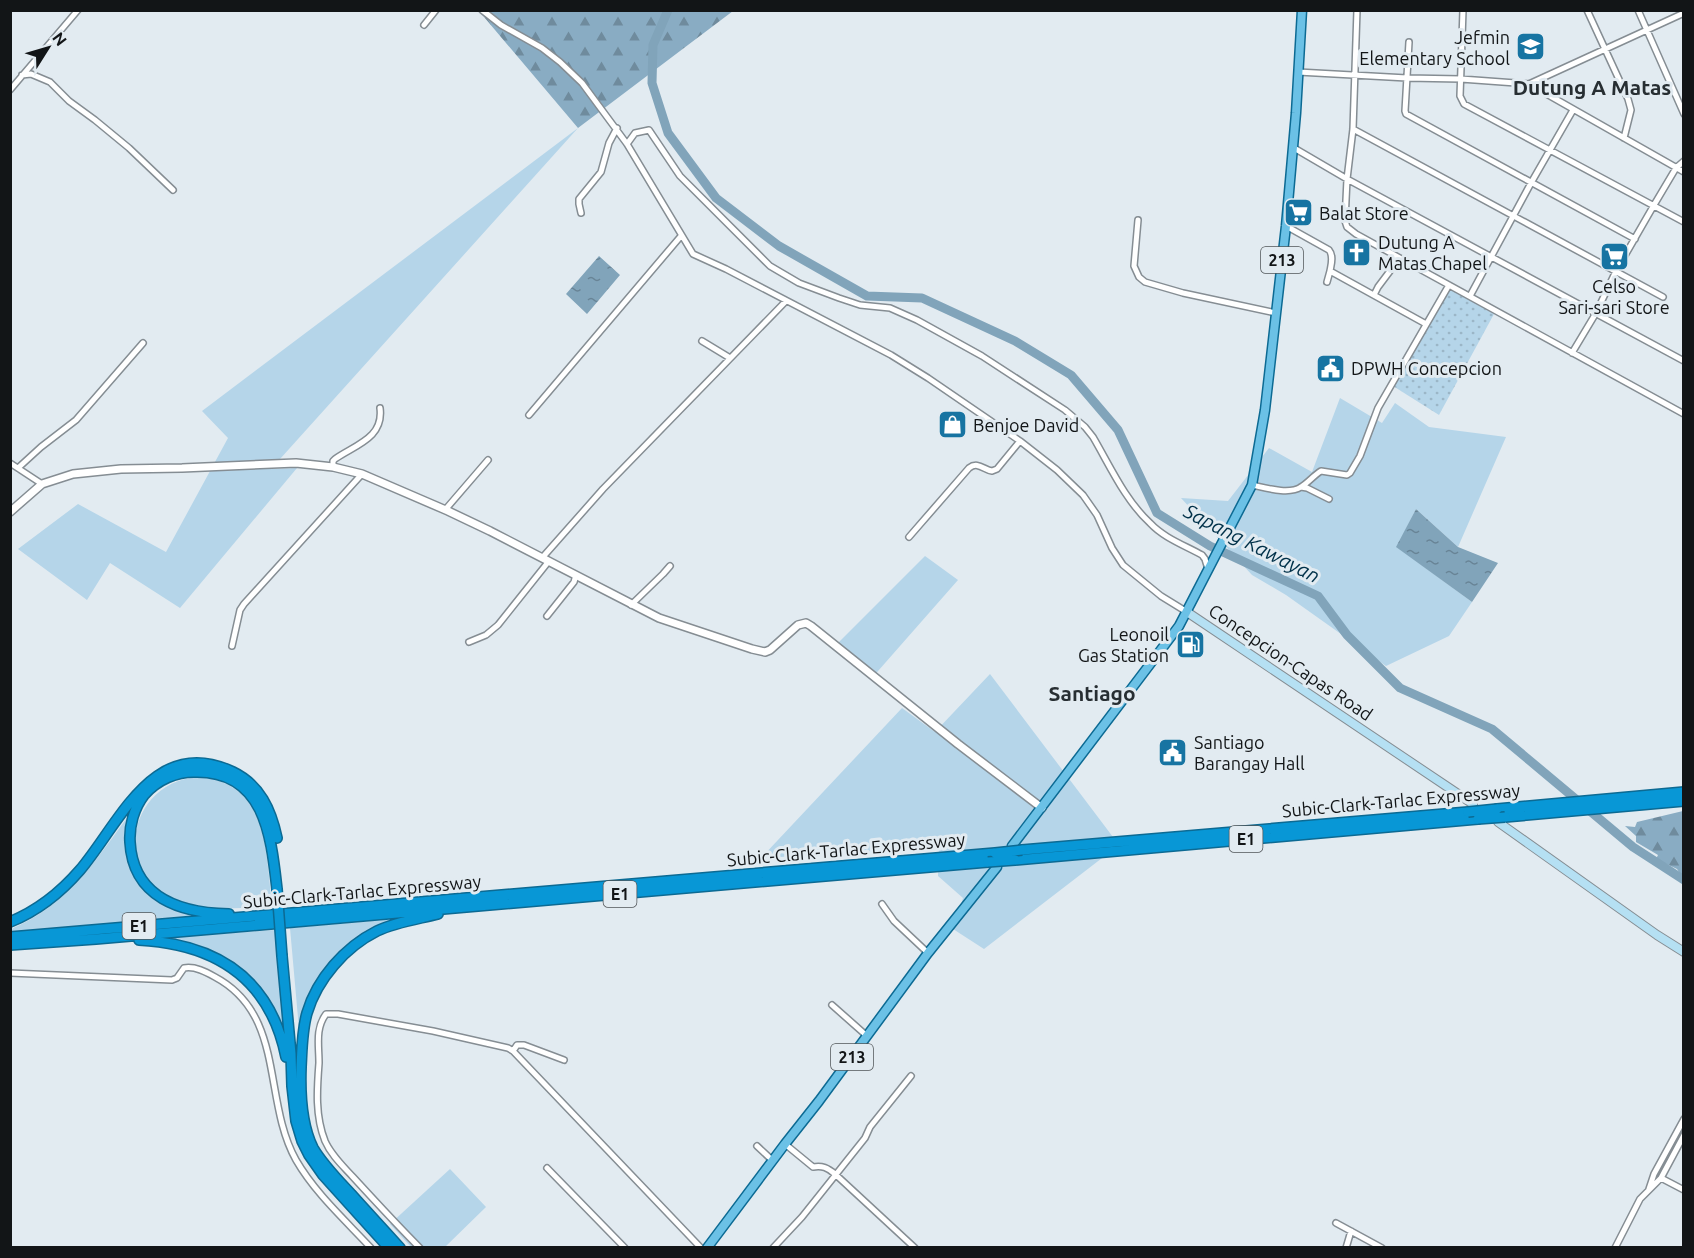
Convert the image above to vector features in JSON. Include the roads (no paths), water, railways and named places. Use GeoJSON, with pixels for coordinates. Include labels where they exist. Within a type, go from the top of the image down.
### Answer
{"type":"FeatureCollection","features":[{"type":"Feature","properties":{"kind":"highway"},"geometry":{"type":"LineString","coordinates":[[10,922],[43,903],[68,883],[127,805],[146,784],[168,770],[196,763],[219,767],[251,784],[262,798],[273,821],[277,839],[285,956],[297,1063],[296,1121],[302,1141],[323,1175],[389,1248]]}},
{"type":"Feature","properties":{"kind":"highway"},"geometry":{"type":"LineString","coordinates":[[267,915],[195,911],[174,905],[147,887],[136,872],[130,854],[129,836],[137,806],[153,787],[177,774],[191,771],[223,776],[240,784],[257,802],[266,822],[280,888]]}},
{"type":"Feature","properties":{"kind":"highway","name":"Subic-Clark-Tarlac Expressway"},"geometry":{"type":"LineString","coordinates":[[10,937],[995,853],[1470,808],[1497,809],[1683,792]]}},
{"type":"Feature","properties":{"kind":"highway","name":"Subic-Clark-Tarlac Expressway"},"geometry":{"type":"LineString","coordinates":[[10,945],[992,865],[1015,860],[1478,819],[1501,819],[1683,801]]}},
{"type":"Feature","properties":{"kind":"highway"},"geometry":{"type":"LineString","coordinates":[[296,1084],[307,1012],[316,990],[333,965],[376,931],[403,922],[467,907]]}},
{"type":"Feature","properties":{"kind":"highway"},"geometry":{"type":"LineString","coordinates":[[96,939],[108,942],[139,940],[176,944],[208,954],[246,979],[266,1004],[274,1020],[296,1084],[308,1136],[314,1150],[328,1169],[400,1248]]}},
{"type":"Feature","properties":{"kind":"main road","name":"Concepcion-Capas Road"},"geometry":{"type":"LineString","coordinates":[[1302,10],[1294,148],[1286,226],[1265,410],[1252,485],[1187,612],[1470,808]]}},
{"type":"Feature","properties":{"kind":"main road","name":"213"},"geometry":{"type":"LineString","coordinates":[[1012,846],[1179,626],[1187,612]]}},
{"type":"Feature","properties":{"kind":"main road"},"geometry":{"type":"LineString","coordinates":[[1501,819],[1683,952]]}},
{"type":"Feature","properties":{"kind":"main road","name":"213"},"geometry":{"type":"LineString","coordinates":[[707,1248],[819,1101],[992,865]]}},
{"type":"Feature","properties":{"kind":"street"},"geometry":{"type":"LineString","coordinates":[[10,90],[78,10]]}},
{"type":"Feature","properties":{"kind":"street"},"geometry":{"type":"LineString","coordinates":[[424,25],[436,10]]}},
{"type":"Feature","properties":{"kind":"street"},"geometry":{"type":"LineString","coordinates":[[482,10],[542,48],[582,83],[627,144],[681,236],[690,250],[698,257],[726,269],[891,355],[1020,441],[1083,495],[1123,565],[1161,596],[1187,612]]}},
{"type":"Feature","properties":{"kind":"street"},"geometry":{"type":"LineString","coordinates":[[1357,10],[1353,129],[1345,221],[1347,227],[1683,414]]}},
{"type":"Feature","properties":{"kind":"street"},"geometry":{"type":"LineString","coordinates":[[1464,10],[1460,96],[1464,104],[1683,222]]}},
{"type":"Feature","properties":{"kind":"street"},"geometry":{"type":"LineString","coordinates":[[1587,10],[1628,99],[1631,110],[1624,138]]}},
{"type":"Feature","properties":{"kind":"street"},"geometry":{"type":"LineString","coordinates":[[1638,10],[1683,114]]}},
{"type":"Feature","properties":{"kind":"street"},"geometry":{"type":"LineString","coordinates":[[1529,84],[1683,13]]}},
{"type":"Feature","properties":{"kind":"street"},"geometry":{"type":"LineString","coordinates":[[1409,42],[1406,114],[1635,239]]}},
{"type":"Feature","properties":{"kind":"street"},"geometry":{"type":"LineString","coordinates":[[1298,72],[1529,84],[1683,172]]}},
{"type":"Feature","properties":{"kind":"street"},"geometry":{"type":"LineString","coordinates":[[22,75],[31,74],[50,82],[69,101],[129,148],[173,190]]}},
{"type":"Feature","properties":{"kind":"street"},"geometry":{"type":"LineString","coordinates":[[1470,296],[1573,110]]}},
{"type":"Feature","properties":{"kind":"street"},"geometry":{"type":"LineString","coordinates":[[581,213],[579,199],[601,172],[616,128]]}},
{"type":"Feature","properties":{"kind":"street"},"geometry":{"type":"LineString","coordinates":[[1353,129],[1663,297]]}},
{"type":"Feature","properties":{"kind":"street"},"geometry":{"type":"LineString","coordinates":[[627,144],[635,133],[649,130],[680,176],[770,266],[799,283],[838,298],[860,305],[890,308],[916,320],[982,356],[1065,410],[1093,437],[1134,505],[1150,524],[1167,537],[1202,555],[1210,567]]}},
{"type":"Feature","properties":{"kind":"street"},"geometry":{"type":"LineString","coordinates":[[1294,148],[1347,179],[1683,360]]}},
{"type":"Feature","properties":{"kind":"street"},"geometry":{"type":"LineString","coordinates":[[1572,353],[1654,205],[1676,168],[1683,161]]}},
{"type":"Feature","properties":{"kind":"street"},"geometry":{"type":"LineString","coordinates":[[1138,219],[1134,266],[1139,277],[1145,282],[1183,293],[1276,313]]}},
{"type":"Feature","properties":{"kind":"street"},"geometry":{"type":"LineString","coordinates":[[1286,226],[1332,253],[1327,282]]}},
{"type":"Feature","properties":{"kind":"street"},"geometry":{"type":"LineString","coordinates":[[529,415],[681,236]]}},
{"type":"Feature","properties":{"kind":"street"},"geometry":{"type":"LineString","coordinates":[[1330,271],[1426,324]]}},
{"type":"Feature","properties":{"kind":"street"},"geometry":{"type":"LineString","coordinates":[[1374,295],[1390,271]]}},
{"type":"Feature","properties":{"kind":"street"},"geometry":{"type":"LineString","coordinates":[[1252,485],[1288,491],[1301,487],[1321,471],[1347,474],[1353,470],[1378,408],[1449,285]]}},
{"type":"Feature","properties":{"kind":"street"},"geometry":{"type":"LineString","coordinates":[[468,642],[486,635],[498,625],[527,591],[545,560],[603,489],[786,301]]}},
{"type":"Feature","properties":{"kind":"street"},"geometry":{"type":"LineString","coordinates":[[702,341],[730,358]]}},
{"type":"Feature","properties":{"kind":"street"},"geometry":{"type":"LineString","coordinates":[[18,468],[76,420],[143,343]]}},
{"type":"Feature","properties":{"kind":"street"},"geometry":{"type":"LineString","coordinates":[[333,467],[335,459],[371,436],[376,430],[380,422],[380,408]]}},
{"type":"Feature","properties":{"kind":"street"},"geometry":{"type":"LineString","coordinates":[[909,537],[969,468],[978,465],[992,471],[997,469],[1020,441]]}},
{"type":"Feature","properties":{"kind":"street"},"geometry":{"type":"LineString","coordinates":[[445,510],[488,460]]}},
{"type":"Feature","properties":{"kind":"street"},"geometry":{"type":"LineString","coordinates":[[10,463],[42,484]]}},
{"type":"Feature","properties":{"kind":"street"},"geometry":{"type":"LineString","coordinates":[[10,512],[42,484],[73,474],[121,469],[296,463],[333,467],[362,474],[445,510],[675,624],[762,651],[770,650],[798,625],[806,623],[1042,808]]}},
{"type":"Feature","properties":{"kind":"street"},"geometry":{"type":"LineString","coordinates":[[232,646],[240,610],[244,604],[362,474]]}},
{"type":"Feature","properties":{"kind":"street"},"geometry":{"type":"LineString","coordinates":[[1301,487],[1329,499]]}},
{"type":"Feature","properties":{"kind":"street"},"geometry":{"type":"LineString","coordinates":[[631,604],[670,566]]}},
{"type":"Feature","properties":{"kind":"street"},"geometry":{"type":"LineString","coordinates":[[547,616],[574,582],[576,575]]}},
{"type":"Feature","properties":{"kind":"street"},"geometry":{"type":"LineString","coordinates":[[882,904],[894,921],[928,953]]}},
{"type":"Feature","properties":{"kind":"street"},"geometry":{"type":"LineString","coordinates":[[10,973],[172,980],[177,978],[184,968],[192,967],[227,984],[236,991],[251,1010],[264,1034],[278,1107],[288,1142],[297,1161],[319,1191],[371,1248]]}},
{"type":"Feature","properties":{"kind":"street"},"geometry":{"type":"LineString","coordinates":[[832,1005],[867,1036]]}},
{"type":"Feature","properties":{"kind":"street"},"geometry":{"type":"LineString","coordinates":[[420,1248],[354,1179],[335,1157],[325,1140],[318,1106],[318,1037],[321,1021],[326,1014],[338,1014],[432,1031],[513,1051],[701,1248]]}},
{"type":"Feature","properties":{"kind":"street"},"geometry":{"type":"LineString","coordinates":[[513,1051],[517,1045],[524,1045],[564,1060]]}},
{"type":"Feature","properties":{"kind":"street"},"geometry":{"type":"LineString","coordinates":[[773,1248],[865,1138],[870,1127],[911,1076]]}},
{"type":"Feature","properties":{"kind":"street"},"geometry":{"type":"LineString","coordinates":[[1648,1191],[1654,1174],[1683,1119]]}},
{"type":"Feature","properties":{"kind":"street"},"geometry":{"type":"LineString","coordinates":[[1615,1248],[1636,1206],[1661,1178],[1683,1135]]}},
{"type":"Feature","properties":{"kind":"street"},"geometry":{"type":"LineString","coordinates":[[785,1144],[813,1167],[827,1168],[835,1174],[915,1248]]}},
{"type":"Feature","properties":{"kind":"street"},"geometry":{"type":"LineString","coordinates":[[757,1146],[773,1161]]}},
{"type":"Feature","properties":{"kind":"street"},"geometry":{"type":"LineString","coordinates":[[547,1168],[625,1248]]}},
{"type":"Feature","properties":{"kind":"street"},"geometry":{"type":"LineString","coordinates":[[1654,1174],[1683,1190]]}},
{"type":"Feature","properties":{"kind":"street"},"geometry":{"type":"LineString","coordinates":[[1336,1222],[1382,1248]]}},
{"type":"Feature","properties":{"kind":"street"},"geometry":{"type":"LineString","coordinates":[[1346,1248],[1351,1231]]}},
{"type":"Feature","properties":{"kind":"water"},"geometry":{"type":"Polygon","coordinates":[[[599,256],[620,275],[587,314],[566,294],[599,256]]]}},
{"type":"Feature","properties":{"kind":"water"},"geometry":{"type":"Polygon","coordinates":[[[1416,509],[1458,547],[1498,563],[1472,602],[1396,547],[1416,509]]]}},
{"type":"Feature","properties":{"kind":"waterway","name":"Sapang Kawayan"},"geometry":{"type":"LineString","coordinates":[[668,10],[653,45],[652,83],[668,133],[716,198],[779,246],[867,296],[922,298],[1015,341],[1071,375],[1118,430],[1157,513],[1210,546],[1318,596],[1347,635],[1400,688],[1492,729],[1633,847],[1684,880]]}},
{"type":"Feature","properties":{"kind":"place","name":"Jefmin Elementary School"},"geometry":{"type":"Point","coordinates":[1531,47]}},
{"type":"Feature","properties":{"kind":"place","name":"Balat Store"},"geometry":{"type":"Point","coordinates":[1298,213]}},
{"type":"Feature","properties":{"kind":"place","name":"Dutung A Matas Chapel"},"geometry":{"type":"Point","coordinates":[1357,252]}},
{"type":"Feature","properties":{"kind":"place","name":"Celso Sari-sari Store"},"geometry":{"type":"Point","coordinates":[1614,257]}},
{"type":"Feature","properties":{"kind":"place","name":"DPWH Concepcion"},"geometry":{"type":"Point","coordinates":[1330,368]}},
{"type":"Feature","properties":{"kind":"place","name":"Benjoe David"},"geometry":{"type":"Point","coordinates":[952,425]}},
{"type":"Feature","properties":{"kind":"place","name":"Leonoil Gas Station"},"geometry":{"type":"Point","coordinates":[1190,644]}},
{"type":"Feature","properties":{"kind":"place","name":"Santiago Barangay Hall"},"geometry":{"type":"Point","coordinates":[1173,752]}},
{"type":"Feature","properties":{"kind":"district","name":"Dutung A Matas"},"geometry":{"type":"Point","coordinates":[1592,87]}},
{"type":"Feature","properties":{"kind":"district","name":"Santiago"},"geometry":{"type":"Point","coordinates":[1092,693]}}]}
